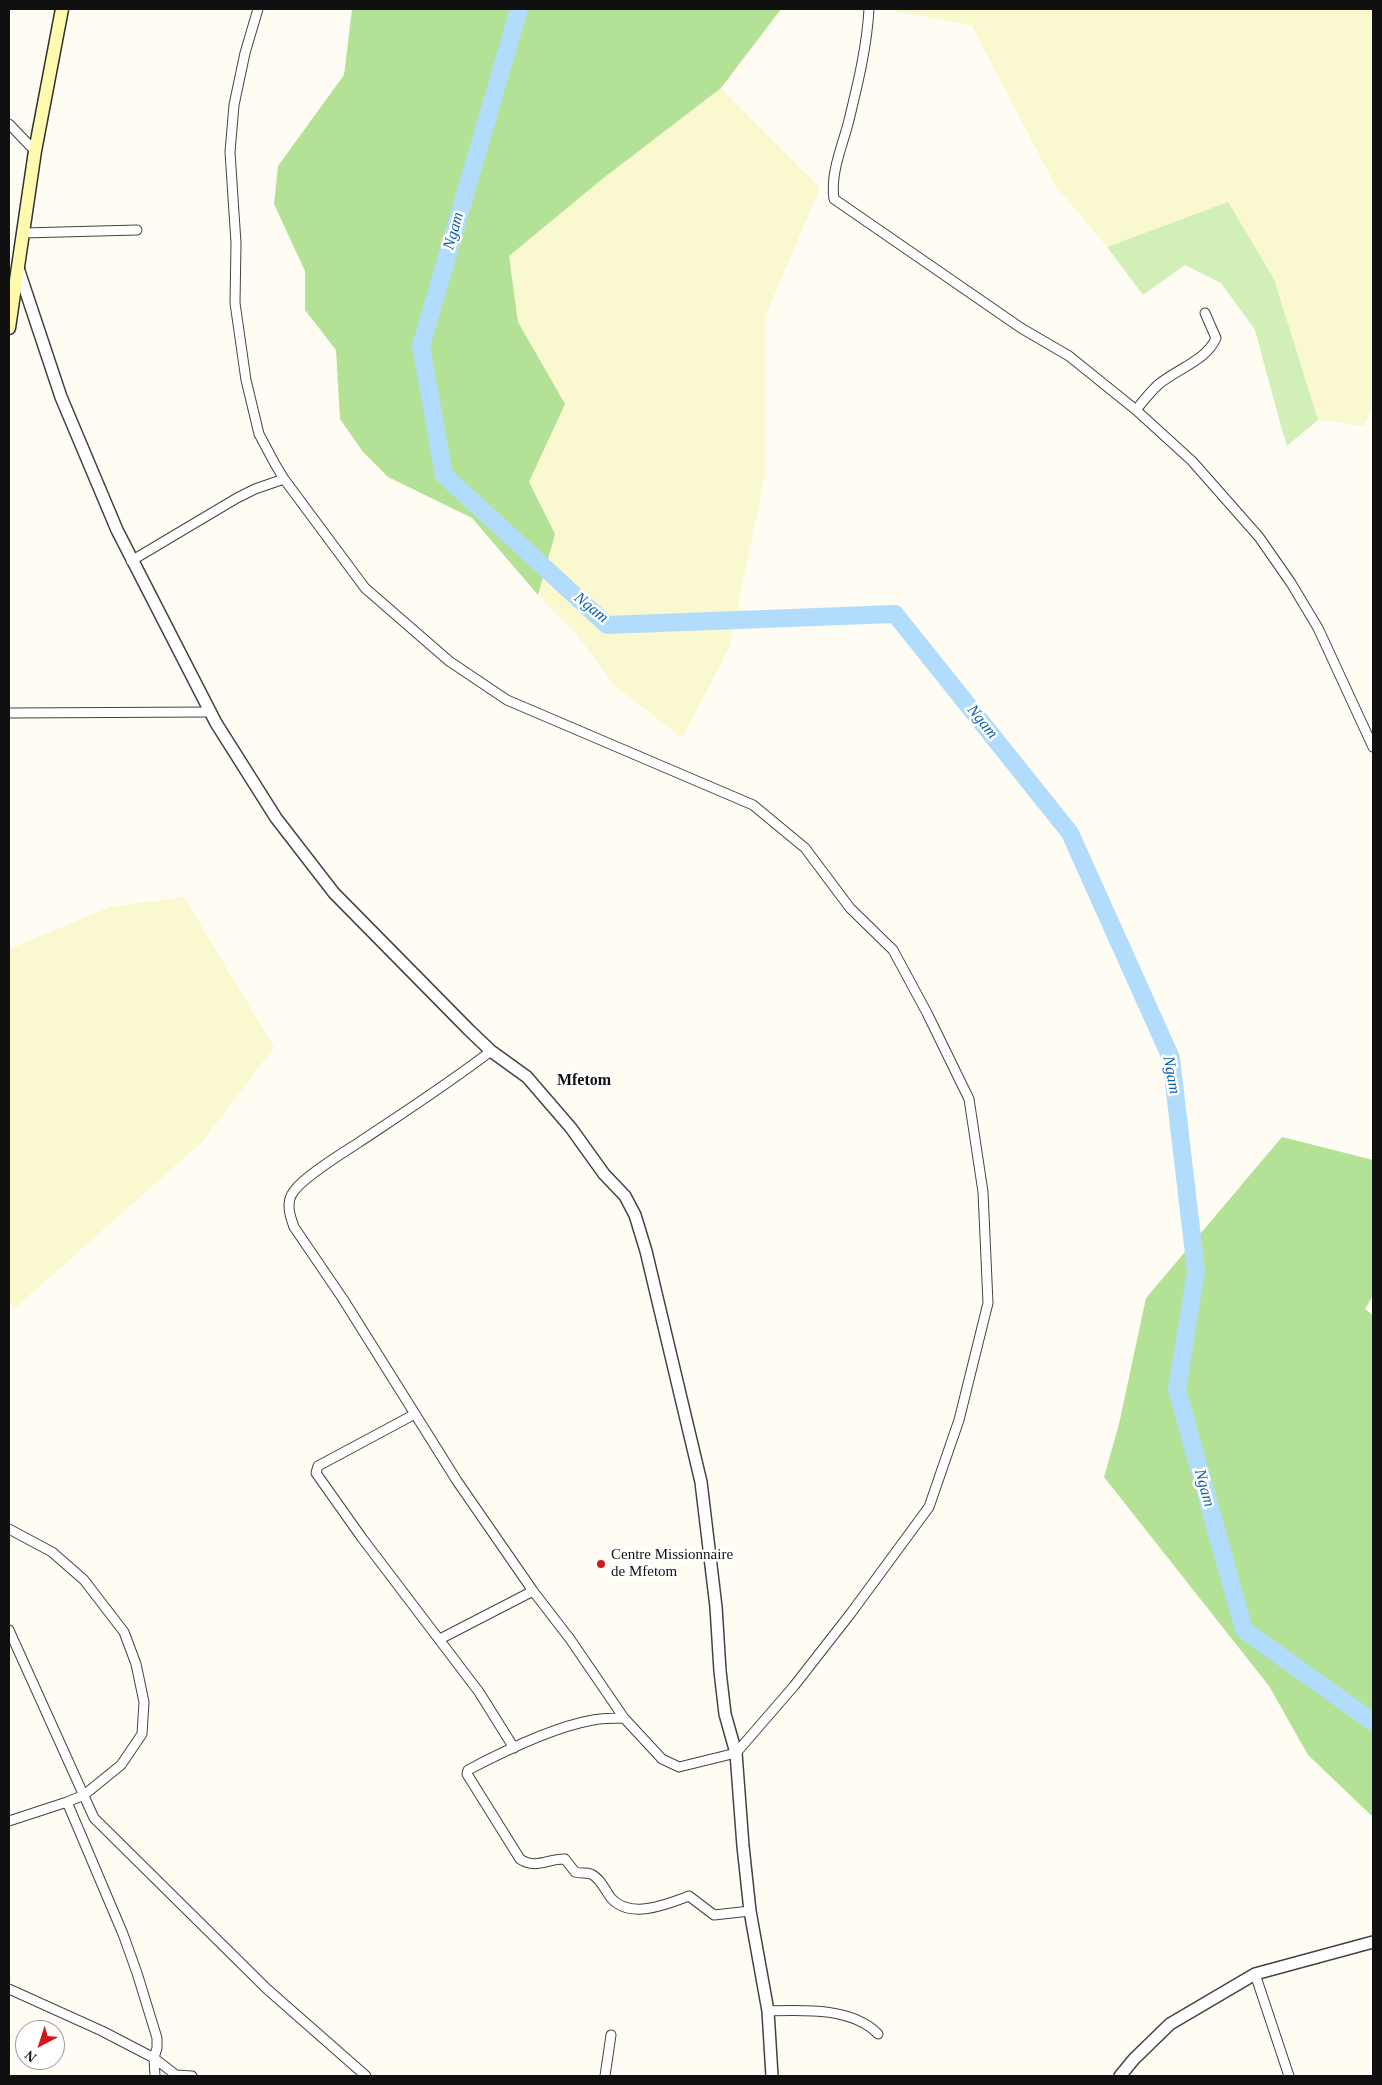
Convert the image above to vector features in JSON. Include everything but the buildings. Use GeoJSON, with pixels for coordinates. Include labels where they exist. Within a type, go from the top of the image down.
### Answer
{"type":"FeatureCollection","features":[{"type":"Feature","properties":{"kind":"main road"},"geometry":{"type":"LineString","coordinates":[[9,328],[35,151],[62,9]]}},
{"type":"Feature","properties":{"kind":"street"},"geometry":{"type":"LineString","coordinates":[[258,9],[244,53],[234,105],[230,152],[236,243],[236,303],[246,380],[259,434],[284,479],[364,588],[449,661],[506,700],[753,805],[805,848],[850,908],[892,950],[969,1099],[983,1192],[988,1303],[959,1420],[929,1507],[852,1613],[794,1686],[736,1753],[678,1767],[662,1759],[624,1718],[457,1481],[343,1299],[294,1227],[289,1215],[289,1202],[292,1192],[301,1184],[333,1160],[456,1078],[491,1051]]}},
{"type":"Feature","properties":{"kind":"street"},"geometry":{"type":"LineString","coordinates":[[869,9],[861,66],[832,185],[834,199],[1021,328],[1069,356],[1136,410],[1192,461],[1264,545],[1291,583],[1318,628],[1373,748]]}},
{"type":"Feature","properties":{"kind":"street"},"geometry":{"type":"LineString","coordinates":[[9,124],[35,151]]}},
{"type":"Feature","properties":{"kind":"street"},"geometry":{"type":"LineString","coordinates":[[23,233],[137,230]]}},
{"type":"Feature","properties":{"kind":"street"},"geometry":{"type":"LineString","coordinates":[[18,266],[61,397],[131,561],[210,712],[276,818],[334,893],[491,1051],[527,1077],[544,1095],[599,1168],[625,1196],[634,1215],[661,1310],[701,1482],[716,1608],[725,1714],[736,1753],[750,1911],[768,2012],[772,2076]]}},
{"type":"Feature","properties":{"kind":"street"},"geometry":{"type":"LineString","coordinates":[[1136,410],[1158,385],[1213,345],[1216,338],[1205,313]]}},
{"type":"Feature","properties":{"kind":"street"},"geometry":{"type":"LineString","coordinates":[[131,561],[237,498],[255,489],[284,479]]}},
{"type":"Feature","properties":{"kind":"street"},"geometry":{"type":"LineString","coordinates":[[9,713],[210,712]]}},
{"type":"Feature","properties":{"kind":"street"},"geometry":{"type":"LineString","coordinates":[[415,1414],[318,1466],[316,1473],[362,1538],[440,1639],[496,1718],[514,1748]]}},
{"type":"Feature","properties":{"kind":"street"},"geometry":{"type":"LineString","coordinates":[[9,1529],[52,1552],[84,1580],[124,1632],[136,1664],[144,1702],[142,1734],[121,1765],[84,1795],[9,1821]]}},
{"type":"Feature","properties":{"kind":"street"},"geometry":{"type":"LineString","coordinates":[[440,1639],[533,1591]]}},
{"type":"Feature","properties":{"kind":"street"},"geometry":{"type":"LineString","coordinates":[[9,1630],[94,1818],[267,1989],[366,2076]]}},
{"type":"Feature","properties":{"kind":"street"},"geometry":{"type":"LineString","coordinates":[[624,1718],[594,1720],[557,1731],[514,1748],[468,1770],[467,1774],[520,1860],[536,1864],[565,1859],[575,1872],[594,1875],[612,1899],[631,1908],[663,1906],[689,1896],[714,1915],[750,1911]]}},
{"type":"Feature","properties":{"kind":"street"},"geometry":{"type":"LineString","coordinates":[[67,1802],[138,1973],[156,2031],[155,2076]]}},
{"type":"Feature","properties":{"kind":"street"},"geometry":{"type":"LineString","coordinates":[[1120,2076],[1134,2059],[1170,2024],[1254,1974],[1373,1942]]}},
{"type":"Feature","properties":{"kind":"street"},"geometry":{"type":"LineString","coordinates":[[1254,1974],[1289,2076]]}},
{"type":"Feature","properties":{"kind":"street"},"geometry":{"type":"LineString","coordinates":[[9,1989],[102,2031],[154,2058],[175,2076],[192,2076]]}},
{"type":"Feature","properties":{"kind":"street"},"geometry":{"type":"LineString","coordinates":[[768,2012],[812,2011],[853,2017],[863,2021],[878,2034]]}},
{"type":"Feature","properties":{"kind":"street"},"geometry":{"type":"LineString","coordinates":[[605,2076],[611,2035]]}},
{"type":"Feature","properties":{"kind":"green space"},"geometry":{"type":"Polygon","coordinates":[[[352,9],[781,9],[721,88],[601,180],[509,256],[518,322],[565,404],[529,482],[555,534],[538,595],[472,518],[388,477],[363,452],[340,419],[336,350],[305,310],[305,271],[274,204],[278,166],[344,75],[352,9]]]}},
{"type":"Feature","properties":{"kind":"green space"},"geometry":{"type":"Polygon","coordinates":[[[888,9],[1373,9],[1373,405],[1364,426],[1318,420],[1274,279],[1228,202],[1107,247],[1055,185],[972,26],[888,9]]]}},
{"type":"Feature","properties":{"kind":"green space"},"geometry":{"type":"Polygon","coordinates":[[[721,88],[820,188],[765,317],[766,471],[729,648],[682,738],[614,685],[575,632],[538,595],[555,534],[529,482],[565,404],[518,322],[509,256],[601,180],[721,88]]]}},
{"type":"Feature","properties":{"kind":"green space"},"geometry":{"type":"Polygon","coordinates":[[[1228,202],[1274,279],[1318,420],[1287,446],[1255,330],[1221,283],[1185,265],[1143,295],[1107,247],[1228,202]]]}},
{"type":"Feature","properties":{"kind":"green space"},"geometry":{"type":"Polygon","coordinates":[[[184,897],[274,1047],[203,1141],[14,1309],[9,1300],[9,949],[110,907],[184,897]]]}},
{"type":"Feature","properties":{"kind":"green space"},"geometry":{"type":"Polygon","coordinates":[[[1282,1137],[1373,1160],[1373,1296],[1365,1309],[1373,1315],[1373,1817],[1308,1755],[1269,1686],[1104,1477],[1119,1424],[1146,1298],[1282,1137]]]}},
{"type":"Feature","properties":{"kind":"waterway","name":"Ngam"},"geometry":{"type":"LineString","coordinates":[[519,9],[421,346],[444,475],[607,625],[895,614],[1070,833],[1171,1058],[1196,1271],[1177,1389],[1244,1630],[1373,1722]]}},
{"type":"Feature","properties":{"kind":"place","name":"Centre Missionnaire de Mfetom"},"geometry":{"type":"Point","coordinates":[601,1564]}},
{"type":"Feature","properties":{"kind":"district","name":"Mfetom"},"geometry":{"type":"Point","coordinates":[584,1081]}}]}
